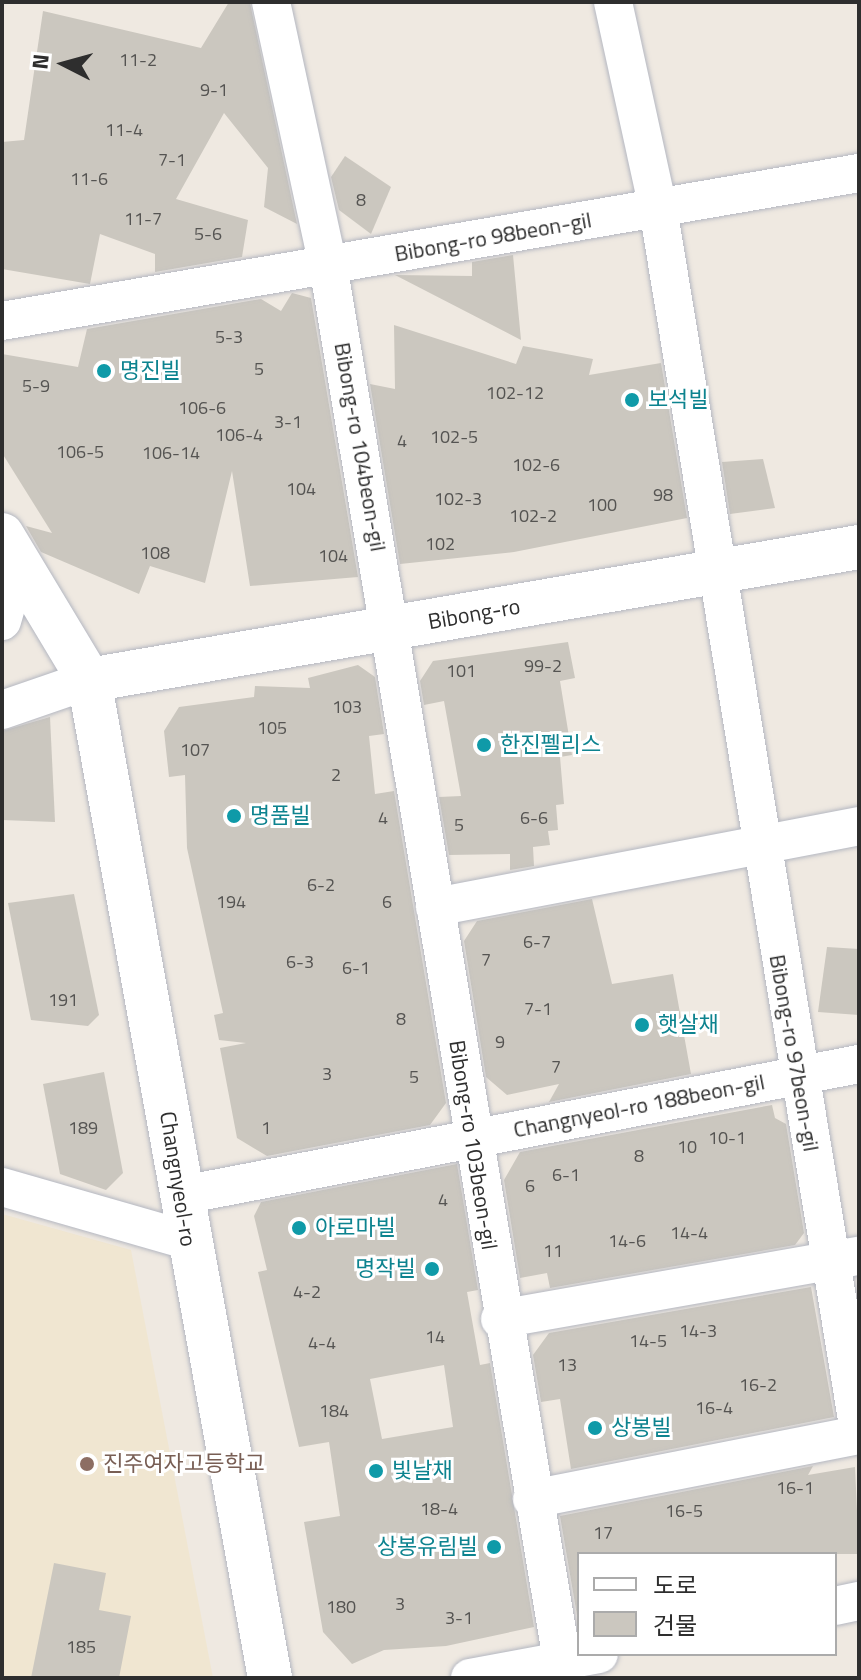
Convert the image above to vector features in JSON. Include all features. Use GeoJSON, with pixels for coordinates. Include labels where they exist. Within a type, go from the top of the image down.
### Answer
{"type":"FeatureCollection","features":[{"type":"Feature","properties":{"kind":"street","name":"Bibong-ro 104beon-gil"},"geometry":{"type":"LineString","coordinates":[[271,2],[328,265],[391,628]]}},
{"type":"Feature","properties":{"kind":"street"},"geometry":{"type":"LineString","coordinates":[[613,2],[658,208],[713,572]]}},
{"type":"Feature","properties":{"kind":"street","name":"Bibong-ro 98beon-gil"},"geometry":{"type":"LineString","coordinates":[[328,265],[859,173]]}},
{"type":"Feature","properties":{"kind":"street"},"geometry":{"type":"LineString","coordinates":[[2,321],[328,265]]}},
{"type":"Feature","properties":{"kind":"street","name":"Bibong-ro"},"geometry":{"type":"LineString","coordinates":[[89,680],[859,547]]}},
{"type":"Feature","properties":{"kind":"street"},"geometry":{"type":"LineString","coordinates":[[2,621],[11,548]]}},
{"type":"Feature","properties":{"kind":"street","name":"Changnyeol-ro"},"geometry":{"type":"LineString","coordinates":[[11,548],[89,680],[183,1195],[187,1240],[270,1678]]}},
{"type":"Feature","properties":{"kind":"street","name":"Bibong-ro 97beon-gil"},"geometry":{"type":"LineString","coordinates":[[532,1499],[859,1433],[845,1259],[799,1076],[713,572]]}},
{"type":"Feature","properties":{"kind":"street","name":"Bibong-ro 103beon-gil"},"geometry":{"type":"LineString","coordinates":[[391,628],[500,1319],[564,1670]]}},
{"type":"Feature","properties":{"kind":"street"},"geometry":{"type":"LineString","coordinates":[[2,710],[89,680]]}},
{"type":"Feature","properties":{"kind":"street"},"geometry":{"type":"LineString","coordinates":[[435,907],[859,826]]}},
{"type":"Feature","properties":{"kind":"street","name":"Changnyeol-ro 188beon-gil"},"geometry":{"type":"LineString","coordinates":[[183,1195],[859,1064]]}},
{"type":"Feature","properties":{"kind":"street"},"geometry":{"type":"LineString","coordinates":[[2,1187],[187,1240]]}},
{"type":"Feature","properties":{"kind":"street"},"geometry":{"type":"LineString","coordinates":[[500,1319],[845,1259]]}},
{"type":"Feature","properties":{"kind":"street"},"geometry":{"type":"LineString","coordinates":[[837,1606],[859,1601]]}},
{"type":"Feature","properties":{"kind":"street"},"geometry":{"type":"LineString","coordinates":[[470,1678],[564,1670],[595,1656]]}},
{"type":"Feature","properties":{"kind":"shaded area","name":"진주여자고등학교"},"geometry":{"type":"Polygon","coordinates":[[[2,1214],[131,1250],[213,1678],[2,1678],[2,1214]]]}},
{"type":"Feature","properties":{"kind":"building"},"geometry":{"type":"Polygon","coordinates":[[[229,2],[250,3],[297,224],[264,207],[268,168],[224,113],[176,199],[248,220],[242,257],[155,272],[155,254],[100,234],[90,284],[2,269],[2,142],[24,140],[43,11],[201,48],[229,2]]]}},
{"type":"Feature","properties":{"kind":"building"},"geometry":{"type":"Polygon","coordinates":[[[345,156],[391,187],[371,234],[339,210],[331,177],[345,156]]]}},
{"type":"Feature","properties":{"kind":"building"},"geometry":{"type":"Polygon","coordinates":[[[513,255],[521,340],[395,275],[472,276],[472,262],[513,255]]]}},
{"type":"Feature","properties":{"kind":"building"},"geometry":{"type":"Polygon","coordinates":[[[292,293],[311,298],[358,577],[250,586],[232,471],[205,583],[150,566],[139,594],[41,552],[26,526],[52,533],[2,453],[2,354],[78,367],[87,329],[261,299],[281,311],[292,293]]]}},
{"type":"Feature","properties":{"kind":"building"},"geometry":{"type":"Polygon","coordinates":[[[394,325],[516,364],[523,346],[593,359],[589,375],[661,363],[687,518],[514,552],[400,564],[370,384],[395,389],[394,325]]]}},
{"type":"Feature","properties":{"kind":"building"},"geometry":{"type":"Polygon","coordinates":[[[763,459],[775,508],[730,514],[722,462],[763,459]]]}},
{"type":"Feature","properties":{"kind":"building"},"geometry":{"type":"Polygon","coordinates":[[[568,642],[575,678],[560,681],[572,755],[560,757],[564,804],[556,805],[558,830],[548,831],[550,845],[533,847],[534,866],[510,870],[510,854],[449,855],[439,797],[461,796],[444,701],[424,705],[420,681],[433,661],[568,642]]]}},
{"type":"Feature","properties":{"kind":"building"},"geometry":{"type":"Polygon","coordinates":[[[358,665],[375,677],[384,734],[369,736],[375,794],[394,791],[446,1103],[430,1125],[267,1156],[237,1138],[220,1048],[246,1043],[219,1040],[214,1015],[223,1013],[187,848],[185,775],[169,777],[164,731],[179,707],[254,697],[255,686],[310,688],[308,678],[358,665]]]}},
{"type":"Feature","properties":{"kind":"building"},"geometry":{"type":"Polygon","coordinates":[[[50,717],[55,822],[2,820],[2,731],[50,717]]]}},
{"type":"Feature","properties":{"kind":"building"},"geometry":{"type":"Polygon","coordinates":[[[74,894],[99,1015],[88,1026],[31,1020],[8,903],[74,894]]]}},
{"type":"Feature","properties":{"kind":"building"},"geometry":{"type":"Polygon","coordinates":[[[592,899],[612,984],[673,974],[691,1074],[549,1102],[559,1084],[507,1095],[486,1077],[464,941],[477,921],[592,899]]]}},
{"type":"Feature","properties":{"kind":"building"},"geometry":{"type":"Polygon","coordinates":[[[827,947],[859,949],[859,1015],[818,1012],[827,947]]]}},
{"type":"Feature","properties":{"kind":"building"},"geometry":{"type":"Polygon","coordinates":[[[104,1072],[123,1173],[106,1190],[60,1174],[43,1084],[104,1072]]]}},
{"type":"Feature","properties":{"kind":"building"},"geometry":{"type":"Polygon","coordinates":[[[772,1105],[775,1118],[786,1124],[804,1233],[795,1245],[550,1288],[547,1273],[520,1278],[504,1180],[520,1152],[772,1105]]]}},
{"type":"Feature","properties":{"kind":"building"},"geometry":{"type":"Polygon","coordinates":[[[457,1164],[478,1290],[467,1292],[480,1365],[490,1363],[534,1627],[446,1646],[384,1650],[352,1664],[323,1632],[304,1522],[340,1516],[329,1442],[299,1447],[258,1272],[267,1270],[254,1216],[261,1202],[457,1164]],[[444,1365],[370,1379],[382,1439],[453,1427],[444,1365]]]}},
{"type":"Feature","properties":{"kind":"building"},"geometry":{"type":"Polygon","coordinates":[[[811,1287],[834,1417],[571,1469],[560,1399],[541,1402],[533,1355],[549,1333],[811,1287]]]}},
{"type":"Feature","properties":{"kind":"building"},"geometry":{"type":"Polygon","coordinates":[[[813,1466],[808,1475],[855,1467],[859,1554],[577,1552],[577,1615],[560,1516],[813,1466]]]}},
{"type":"Feature","properties":{"kind":"building"},"geometry":{"type":"Polygon","coordinates":[[[54,1563],[106,1573],[99,1610],[131,1616],[119,1678],[31,1678],[54,1563]]]}},
{"type":"Feature","properties":{"kind":"place","name":"명진빌"},"geometry":{"type":"Point","coordinates":[104,371]}},
{"type":"Feature","properties":{"kind":"place","name":"보석빌"},"geometry":{"type":"Point","coordinates":[632,400]}},
{"type":"Feature","properties":{"kind":"place","name":"한진펠리스"},"geometry":{"type":"Point","coordinates":[484,745]}},
{"type":"Feature","properties":{"kind":"place","name":"명품빌"},"geometry":{"type":"Point","coordinates":[234,816]}},
{"type":"Feature","properties":{"kind":"place","name":"햇살채"},"geometry":{"type":"Point","coordinates":[642,1025]}},
{"type":"Feature","properties":{"kind":"place","name":"아로마빌"},"geometry":{"type":"Point","coordinates":[299,1228]}},
{"type":"Feature","properties":{"kind":"place","name":"명작빌"},"geometry":{"type":"Point","coordinates":[432,1269]}},
{"type":"Feature","properties":{"kind":"place","name":"상봉빌"},"geometry":{"type":"Point","coordinates":[595,1428]}},
{"type":"Feature","properties":{"kind":"place","name":"진주여자고등학교"},"geometry":{"type":"Point","coordinates":[87,1464]}},
{"type":"Feature","properties":{"kind":"place","name":"빛날채"},"geometry":{"type":"Point","coordinates":[376,1471]}},
{"type":"Feature","properties":{"kind":"place","name":"상봉유림빌"},"geometry":{"type":"Point","coordinates":[494,1547]}}]}
